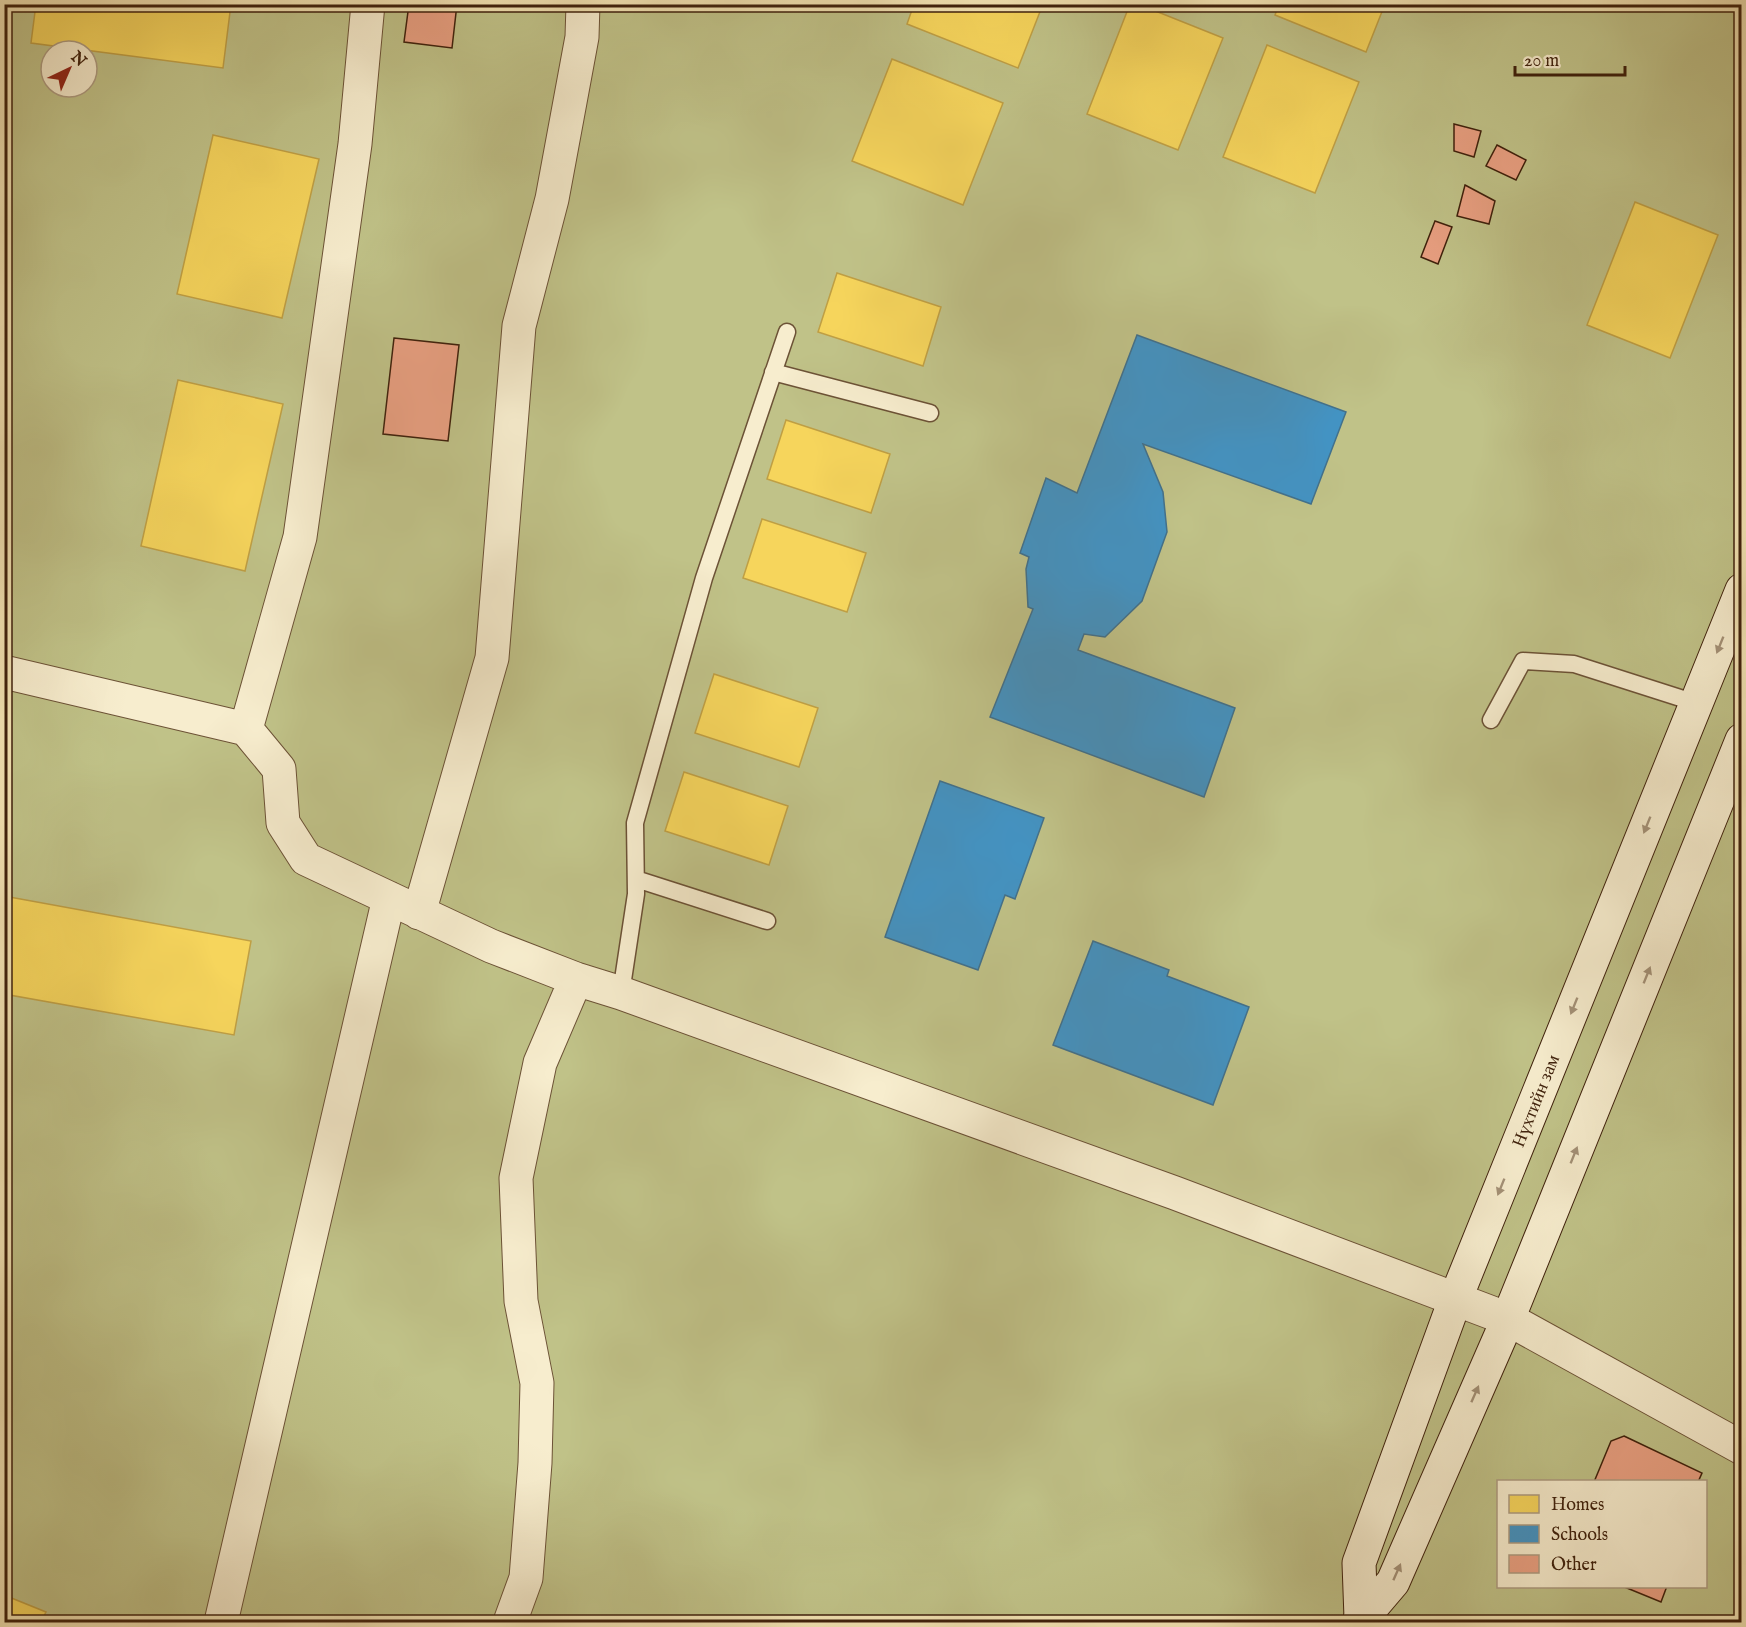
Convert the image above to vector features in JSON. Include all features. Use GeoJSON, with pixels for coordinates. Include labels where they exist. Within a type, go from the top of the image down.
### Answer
{"type":"FeatureCollection","features":[{"type":"Feature","properties":{"kind":"street"},"geometry":{"type":"LineString","coordinates":[[246,729],[300,537],[355,144],[368,4]]}},
{"type":"Feature","properties":{"kind":"street"},"geometry":{"type":"LineString","coordinates":[[419,913],[492,658],[519,326],[552,199],[582,37],[583,4]]}},
{"type":"Feature","properties":{"kind":"street","name":"Нүхтийн зам"},"geometry":{"type":"LineString","coordinates":[[1360,1620],[1359,1563],[1455,1300],[1742,590]]}},
{"type":"Feature","properties":{"kind":"street"},"geometry":{"type":"LineString","coordinates":[[4,672],[246,729],[279,769],[283,823],[306,859],[491,946],[576,979],[621,993],[1175,1192],[1508,1319],[1742,1448]]}},
{"type":"Feature","properties":{"kind":"street","name":"Нүхтийн зам"},"geometry":{"type":"LineString","coordinates":[[1360,1620],[1393,1582],[1508,1319],[1742,740]]}},
{"type":"Feature","properties":{"kind":"street"},"geometry":{"type":"LineString","coordinates":[[221,1623],[389,898]]}},
{"type":"Feature","properties":{"kind":"street"},"geometry":{"type":"LineString","coordinates":[[510,1623],[526,1578],[535,1463],[537,1383],[521,1301],[516,1178],[540,1063],[576,979]]}},
{"type":"Feature","properties":{"kind":"lane"},"geometry":{"type":"LineString","coordinates":[[621,993],[631,934],[636,879],[635,823],[704,578],[787,332]]}},
{"type":"Feature","properties":{"kind":"lane"},"geometry":{"type":"LineString","coordinates":[[773,372],[930,413]]}},
{"type":"Feature","properties":{"kind":"lane"},"geometry":{"type":"LineString","coordinates":[[1491,720],[1522,661],[1574,664],[1696,703]]}},
{"type":"Feature","properties":{"kind":"lane"},"geometry":{"type":"LineString","coordinates":[[636,879],[767,921]]}},
{"type":"Feature","properties":{"kind":"green space"},"geometry":{"type":"Polygon","coordinates":[[[5,5],[1741,5],[1741,1622],[5,1622],[5,5]]]}},
{"type":"Feature","properties":{"kind":"building: Homes"},"geometry":{"type":"Polygon","coordinates":[[[36,4],[231,4],[223,68],[99,52],[99,39],[39,39],[39,44],[31,43],[36,4]]]}},
{"type":"Feature","properties":{"kind":"building: Homes"},"geometry":{"type":"Polygon","coordinates":[[[859,4],[877,4],[876,9],[859,4]]]}},
{"type":"Feature","properties":{"kind":"building: Homes"},"geometry":{"type":"Polygon","coordinates":[[[914,4],[1043,4],[1018,68],[907,24],[914,4]]]}},
{"type":"Feature","properties":{"kind":"building: Homes"},"geometry":{"type":"Polygon","coordinates":[[[1130,4],[1138,4],[1223,38],[1178,150],[1087,114],[1130,4]]]}},
{"type":"Feature","properties":{"kind":"building: Homes"},"geometry":{"type":"Polygon","coordinates":[[[1279,4],[1385,4],[1366,52],[1275,15],[1279,4]]]}},
{"type":"Feature","properties":{"kind":"building: Homes"},"geometry":{"type":"Polygon","coordinates":[[[1267,45],[1359,82],[1315,193],[1223,157],[1267,45]]]}},
{"type":"Feature","properties":{"kind":"building: Homes"},"geometry":{"type":"Polygon","coordinates":[[[892,59],[1003,103],[963,205],[852,161],[892,59]]]}},
{"type":"Feature","properties":{"kind":"building: Homes"},"geometry":{"type":"Polygon","coordinates":[[[213,135],[319,159],[282,318],[177,294],[213,135]]]}},
{"type":"Feature","properties":{"kind":"building: Homes"},"geometry":{"type":"Polygon","coordinates":[[[1635,202],[1718,235],[1670,358],[1587,325],[1635,202]]]}},
{"type":"Feature","properties":{"kind":"building: Homes"},"geometry":{"type":"Polygon","coordinates":[[[837,273],[941,307],[923,366],[818,332],[837,273]]]}},
{"type":"Feature","properties":{"kind":"building: Homes"},"geometry":{"type":"Polygon","coordinates":[[[178,380],[283,404],[245,571],[141,546],[178,380]]]}},
{"type":"Feature","properties":{"kind":"building: Homes"},"geometry":{"type":"Polygon","coordinates":[[[786,420],[890,454],[871,513],[767,479],[786,420]]]}},
{"type":"Feature","properties":{"kind":"building: Homes"},"geometry":{"type":"Polygon","coordinates":[[[762,519],[866,553],[847,612],[743,578],[762,519]]]}},
{"type":"Feature","properties":{"kind":"building: Homes"},"geometry":{"type":"Polygon","coordinates":[[[714,674],[818,708],[799,767],[695,733],[714,674]]]}},
{"type":"Feature","properties":{"kind":"building: Homes"},"geometry":{"type":"Polygon","coordinates":[[[684,772],[788,806],[769,865],[665,831],[684,772]]]}},
{"type":"Feature","properties":{"kind":"building: Homes"},"geometry":{"type":"Polygon","coordinates":[[[4,896],[251,941],[234,1035],[4,994],[4,896]]]}},
{"type":"Feature","properties":{"kind":"building: Homes"},"geometry":{"type":"Polygon","coordinates":[[[4,1595],[46,1612],[41,1622],[4,1622],[4,1595]]]}},
{"type":"Feature","properties":{"kind":"building: Schools"},"geometry":{"type":"Polygon","coordinates":[[[1137,335],[1346,412],[1311,504],[1143,444],[1163,492],[1167,532],[1142,601],[1105,637],[1084,634],[1078,650],[1235,708],[1204,797],[990,717],[1033,609],[1028,607],[1026,569],[1029,557],[1020,553],[1046,478],[1077,493],[1137,335]]]}},
{"type":"Feature","properties":{"kind":"building: Schools"},"geometry":{"type":"Polygon","coordinates":[[[940,781],[1044,818],[1015,899],[1005,895],[978,970],[885,937],[940,781]]]}},
{"type":"Feature","properties":{"kind":"building: Schools"},"geometry":{"type":"Polygon","coordinates":[[[1093,941],[1169,970],[1167,976],[1249,1007],[1213,1105],[1053,1045],[1093,941]]]}},
{"type":"Feature","properties":{"kind":"building: Other"},"geometry":{"type":"Polygon","coordinates":[[[409,4],[457,4],[452,48],[404,42],[409,4]]]}},
{"type":"Feature","properties":{"kind":"building: Other"},"geometry":{"type":"Polygon","coordinates":[[[1454,124],[1481,131],[1474,157],[1454,151],[1454,124]]]}},
{"type":"Feature","properties":{"kind":"building: Other"},"geometry":{"type":"Polygon","coordinates":[[[1497,145],[1526,160],[1516,180],[1486,166],[1497,145]]]}},
{"type":"Feature","properties":{"kind":"building: Other"},"geometry":{"type":"Polygon","coordinates":[[[1465,185],[1495,201],[1489,224],[1457,216],[1465,185]]]}},
{"type":"Feature","properties":{"kind":"building: Other"},"geometry":{"type":"Polygon","coordinates":[[[1435,221],[1452,227],[1438,264],[1421,257],[1435,221]]]}},
{"type":"Feature","properties":{"kind":"building: Other"},"geometry":{"type":"Polygon","coordinates":[[[394,338],[459,345],[448,441],[383,434],[394,338]]]}},
{"type":"Feature","properties":{"kind":"building: Other"},"geometry":{"type":"Polygon","coordinates":[[[1624,1436],[1702,1473],[1699,1480],[1595,1480],[1611,1441],[1624,1436]]]}},
{"type":"Feature","properties":{"kind":"building: Other"},"geometry":{"type":"Polygon","coordinates":[[[1627,1588],[1666,1588],[1661,1602],[1627,1588]]]}}]}
